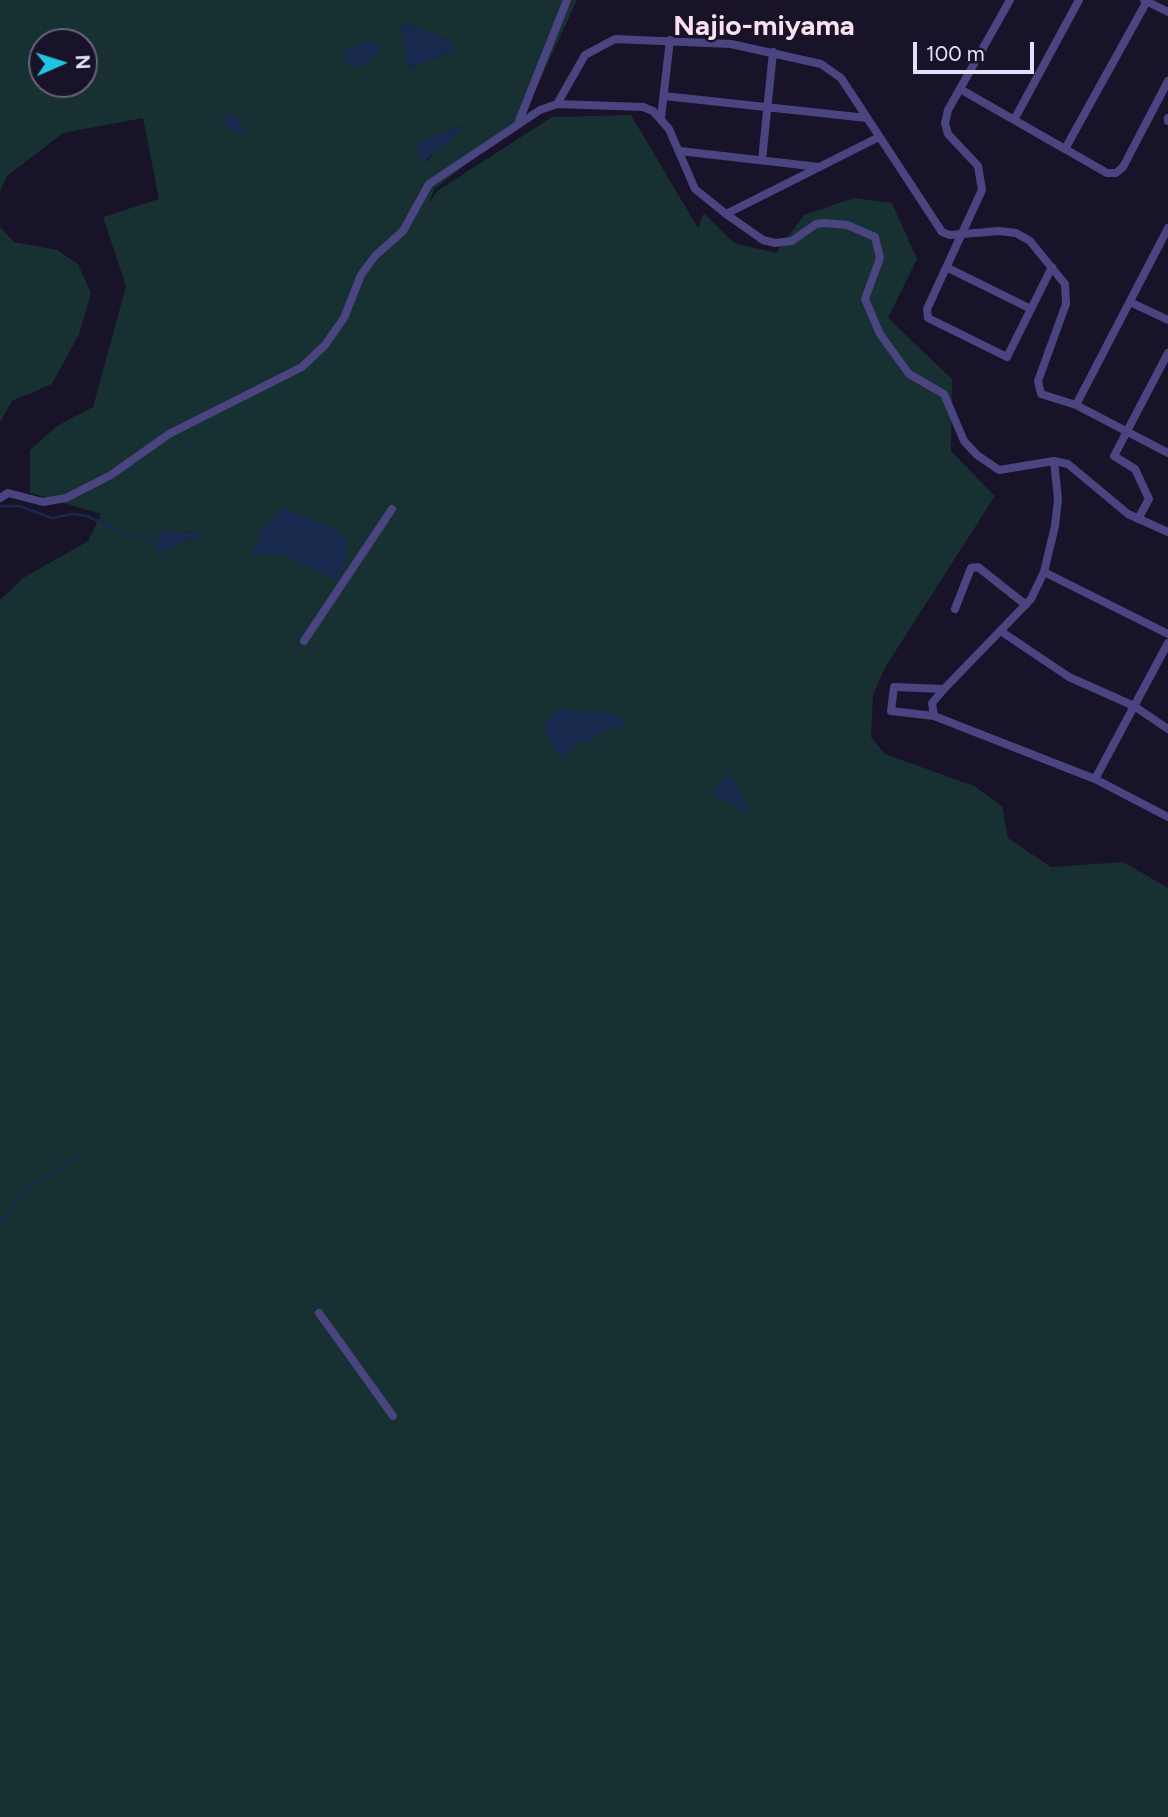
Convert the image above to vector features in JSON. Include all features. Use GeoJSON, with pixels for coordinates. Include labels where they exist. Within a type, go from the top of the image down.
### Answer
{"type":"FeatureCollection","features":[{"type":"Feature","properties":{"kind":"street"},"geometry":{"type":"LineString","coordinates":[[519,121],[567,0]]}},
{"type":"Feature","properties":{"kind":"street"},"geometry":{"type":"LineString","coordinates":[[1010,0],[948,110],[945,122],[954,142],[972,157],[978,166],[982,190],[964,234],[926,309],[928,318],[1007,357],[1052,267]]}},
{"type":"Feature","properties":{"kind":"street"},"geometry":{"type":"LineString","coordinates":[[1014,120],[1079,0]]}},
{"type":"Feature","properties":{"kind":"street"},"geometry":{"type":"LineString","coordinates":[[1065,149],[1146,1],[1168,12]]}},
{"type":"Feature","properties":{"kind":"street"},"geometry":{"type":"LineString","coordinates":[[556,104],[577,64],[598,47],[615,40],[731,44],[811,60],[831,70],[841,78],[942,232],[950,235],[1016,233],[1030,241],[1065,284],[1066,304],[1038,381],[1041,394],[1076,405],[1168,453]]}},
{"type":"Feature","properties":{"kind":"street"},"geometry":{"type":"LineString","coordinates":[[660,117],[670,40]]}},
{"type":"Feature","properties":{"kind":"street"},"geometry":{"type":"LineString","coordinates":[[762,160],[773,52]]}},
{"type":"Feature","properties":{"kind":"street"},"geometry":{"type":"LineString","coordinates":[[960,89],[1107,173],[1116,173],[1123,167],[1168,81]]}},
{"type":"Feature","properties":{"kind":"street"},"geometry":{"type":"LineString","coordinates":[[664,96],[867,118]]}},
{"type":"Feature","properties":{"kind":"street"},"geometry":{"type":"LineString","coordinates":[[0,498],[8,493],[43,502],[66,498],[111,475],[190,423],[302,367],[326,345],[344,318],[361,275],[375,256],[403,231],[429,184],[519,121],[556,104],[643,107],[660,117],[680,151],[695,189],[754,235],[775,243],[792,240],[816,224],[825,223],[847,225],[875,237],[880,258],[865,299],[880,334],[909,374],[944,394],[964,442],[999,470],[1054,461],[1068,464],[1138,519],[1168,532]]}},
{"type":"Feature","properties":{"kind":"street"},"geometry":{"type":"LineString","coordinates":[[726,214],[879,137]]}},
{"type":"Feature","properties":{"kind":"street"},"geometry":{"type":"LineString","coordinates":[[680,151],[818,167]]}},
{"type":"Feature","properties":{"kind":"street"},"geometry":{"type":"LineString","coordinates":[[1076,405],[1168,228]]}},
{"type":"Feature","properties":{"kind":"street"},"geometry":{"type":"LineString","coordinates":[[948,268],[1031,309]]}},
{"type":"Feature","properties":{"kind":"street"},"geometry":{"type":"LineString","coordinates":[[1130,302],[1168,320]]}},
{"type":"Feature","properties":{"kind":"street"},"geometry":{"type":"LineString","coordinates":[[1138,519],[1149,499],[1135,469],[1114,456],[1168,354]]}},
{"type":"Feature","properties":{"kind":"street"},"geometry":{"type":"LineString","coordinates":[[934,716],[932,703],[1026,604],[1044,572],[1058,499],[1054,461]]}},
{"type":"Feature","properties":{"kind":"street"},"geometry":{"type":"LineString","coordinates":[[304,641],[392,509]]}},
{"type":"Feature","properties":{"kind":"street"},"geometry":{"type":"LineString","coordinates":[[955,610],[971,568],[978,567],[1026,604]]}},
{"type":"Feature","properties":{"kind":"street"},"geometry":{"type":"LineString","coordinates":[[1044,572],[1168,635]]}},
{"type":"Feature","properties":{"kind":"street"},"geometry":{"type":"LineString","coordinates":[[1002,632],[1069,677],[1134,706],[1168,729]]}},
{"type":"Feature","properties":{"kind":"street"},"geometry":{"type":"LineString","coordinates":[[1096,779],[1168,643]]}},
{"type":"Feature","properties":{"kind":"street"},"geometry":{"type":"LineString","coordinates":[[944,689],[894,687],[891,711],[934,716],[1096,779],[1168,817]]}},
{"type":"Feature","properties":{"kind":"street"},"geometry":{"type":"LineString","coordinates":[[319,1313],[393,1416]]}},
{"type":"Feature","properties":{"kind":"green space"},"geometry":{"type":"Polygon","coordinates":[[[0,0],[577,0],[520,123],[434,189],[429,204],[437,191],[552,117],[631,115],[698,228],[704,213],[734,243],[776,253],[804,215],[854,198],[892,203],[917,259],[888,318],[952,379],[951,451],[995,496],[886,666],[873,695],[871,737],[885,754],[974,786],[1002,806],[1008,838],[1051,867],[1123,862],[1168,888],[1168,1817],[0,1817],[0,600],[23,578],[88,541],[101,514],[30,493],[30,450],[57,426],[93,407],[126,286],[103,217],[159,199],[143,118],[63,133],[7,176],[0,192],[0,0]],[[409,23],[408,66],[414,67],[453,51],[451,41],[409,23]],[[462,125],[425,140],[426,162],[462,125]],[[162,531],[155,554],[205,532],[173,533],[162,531]]]}},
{"type":"Feature","properties":{"kind":"green space"},"geometry":{"type":"Polygon","coordinates":[[[0,227],[14,242],[57,250],[78,264],[91,293],[79,334],[52,384],[12,401],[0,422],[0,227]]]}},
{"type":"Feature","properties":{"kind":"water"},"geometry":{"type":"Polygon","coordinates":[[[409,23],[451,41],[453,51],[414,67],[408,66],[401,25],[409,23]]]}},
{"type":"Feature","properties":{"kind":"water"},"geometry":{"type":"Polygon","coordinates":[[[370,41],[380,44],[379,53],[363,66],[350,68],[342,51],[370,41]]]}},
{"type":"Feature","properties":{"kind":"water"},"geometry":{"type":"Polygon","coordinates":[[[225,115],[236,116],[247,133],[243,134],[221,124],[225,115]]]}},
{"type":"Feature","properties":{"kind":"water"},"geometry":{"type":"Polygon","coordinates":[[[463,125],[459,134],[421,164],[418,142],[463,125]]]}},
{"type":"Feature","properties":{"kind":"water"},"geometry":{"type":"Polygon","coordinates":[[[281,507],[332,528],[348,538],[340,582],[282,554],[254,555],[251,552],[261,535],[259,528],[266,528],[281,507]]]}},
{"type":"Feature","properties":{"kind":"water"},"geometry":{"type":"Polygon","coordinates":[[[161,530],[173,533],[205,532],[154,555],[161,530]]]}},
{"type":"Feature","properties":{"kind":"water"},"geometry":{"type":"Polygon","coordinates":[[[561,707],[571,712],[603,711],[626,721],[626,726],[603,730],[593,740],[578,743],[563,757],[550,744],[544,722],[561,707]]]}},
{"type":"Feature","properties":{"kind":"water"},"geometry":{"type":"Polygon","coordinates":[[[728,776],[733,777],[750,812],[740,811],[730,801],[722,801],[715,796],[712,789],[728,776]]]}},
{"type":"Feature","properties":{"kind":"waterway"},"geometry":{"type":"LineString","coordinates":[[0,506],[19,506],[52,518],[74,514],[87,516],[130,536],[159,540]]}},
{"type":"Feature","properties":{"kind":"waterway"},"geometry":{"type":"LineString","coordinates":[[0,1222],[27,1189],[78,1157]]}},
{"type":"Feature","properties":{"kind":"district","name":"Najio-miyama"},"geometry":{"type":"Point","coordinates":[764,27]}}]}
